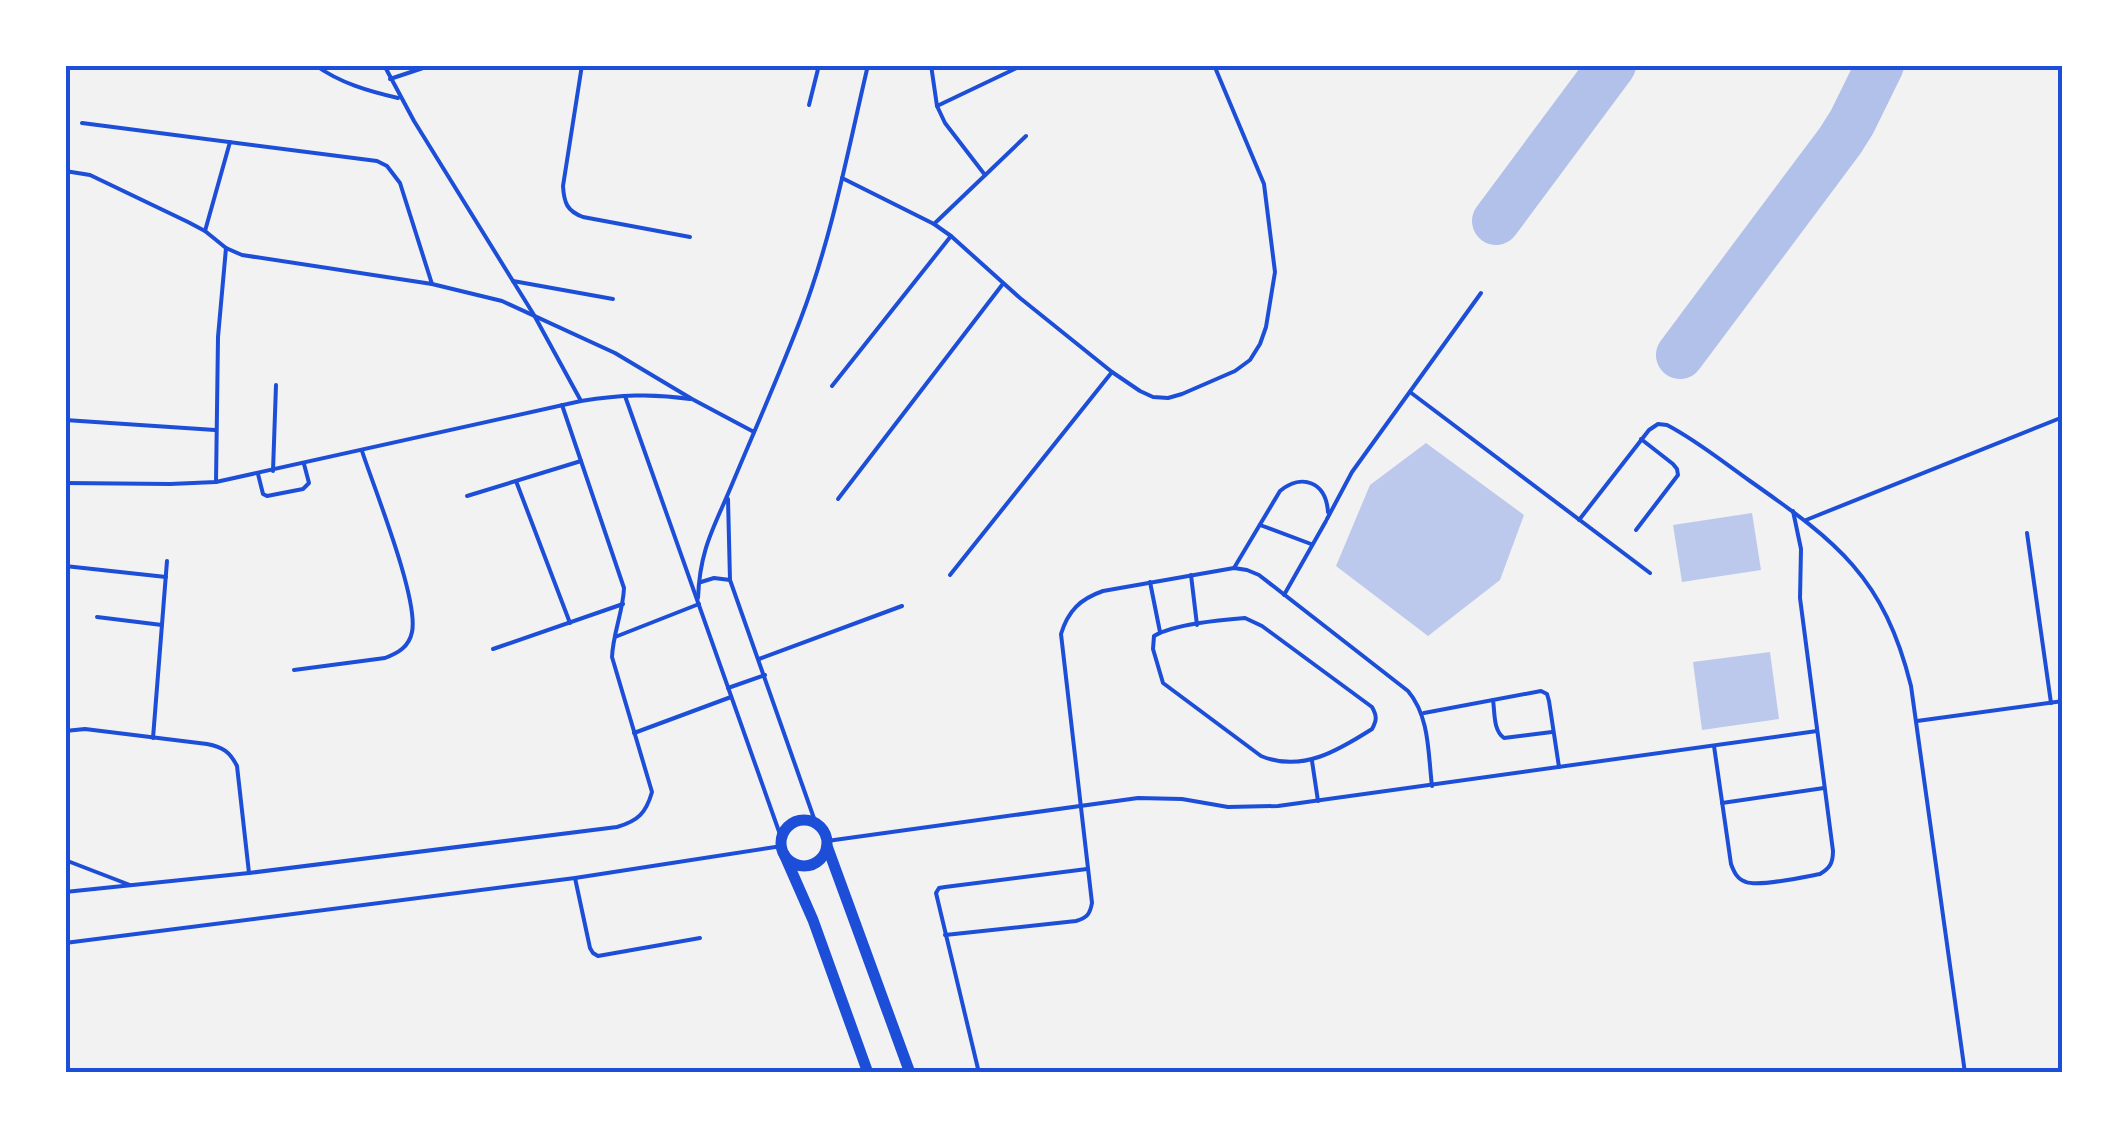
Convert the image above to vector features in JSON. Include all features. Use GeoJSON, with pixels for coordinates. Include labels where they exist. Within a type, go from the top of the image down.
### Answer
{"type":"FeatureCollection","features":[{"type":"Feature","properties":{"kind":"main road"},"geometry":{"type":"LineString","coordinates":[[868,1073],[782,846],[790,825],[807,821],[822,828],[910,1073]]}},
{"type":"Feature","properties":{"kind":"main road"},"geometry":{"type":"LineString","coordinates":[[782,846],[796,865],[804,866],[820,860],[827,844]]}},
{"type":"Feature","properties":{"kind":"lane"},"geometry":{"type":"LineString","coordinates":[[315,65],[356,87],[400,98]]}},
{"type":"Feature","properties":{"kind":"lane"},"geometry":{"type":"LineString","coordinates":[[384,65],[581,401]]}},
{"type":"Feature","properties":{"kind":"lane"},"geometry":{"type":"LineString","coordinates":[[390,79],[432,65]]}},
{"type":"Feature","properties":{"kind":"lane"},"geometry":{"type":"LineString","coordinates":[[582,65],[563,186],[564,200],[571,212],[690,237]]}},
{"type":"Feature","properties":{"kind":"lane"},"geometry":{"type":"LineString","coordinates":[[626,65],[650,65]]}},
{"type":"Feature","properties":{"kind":"lane"},"geometry":{"type":"LineString","coordinates":[[809,105],[820,65]]}},
{"type":"Feature","properties":{"kind":"lane"},"geometry":{"type":"LineString","coordinates":[[698,601],[705,546],[808,298],[842,178],[868,65]]}},
{"type":"Feature","properties":{"kind":"lane"},"geometry":{"type":"LineString","coordinates":[[931,65],[945,124],[986,175]]}},
{"type":"Feature","properties":{"kind":"lane"},"geometry":{"type":"LineString","coordinates":[[938,106],[1024,65]]}},
{"type":"Feature","properties":{"kind":"lane"},"geometry":{"type":"LineString","coordinates":[[842,178],[934,224],[1112,372],[1140,391],[1168,398],[1210,384],[1250,360],[1260,344],[1275,272],[1266,194],[1214,65]]}},
{"type":"Feature","properties":{"kind":"lane"},"geometry":{"type":"LineString","coordinates":[[82,123],[377,161],[400,183],[432,284]]}},
{"type":"Feature","properties":{"kind":"lane"},"geometry":{"type":"LineString","coordinates":[[934,224],[1026,136]]}},
{"type":"Feature","properties":{"kind":"lane"},"geometry":{"type":"LineString","coordinates":[[204,231],[230,142]]}},
{"type":"Feature","properties":{"kind":"lane"},"geometry":{"type":"LineString","coordinates":[[65,170],[90,176],[204,231],[226,248],[258,259],[432,284],[502,300],[616,353],[754,432]]}},
{"type":"Feature","properties":{"kind":"lane"},"geometry":{"type":"LineString","coordinates":[[832,386],[950,236]]}},
{"type":"Feature","properties":{"kind":"lane"},"geometry":{"type":"LineString","coordinates":[[216,482],[218,338],[226,248]]}},
{"type":"Feature","properties":{"kind":"lane"},"geometry":{"type":"LineString","coordinates":[[513,280],[613,298]]}},
{"type":"Feature","properties":{"kind":"lane"},"geometry":{"type":"LineString","coordinates":[[838,499],[1003,284]]}},
{"type":"Feature","properties":{"kind":"lane"},"geometry":{"type":"LineString","coordinates":[[1284,595],[1352,472],[1481,293]]}},
{"type":"Feature","properties":{"kind":"lane"},"geometry":{"type":"LineString","coordinates":[[950,575],[1112,372]]}},
{"type":"Feature","properties":{"kind":"lane"},"geometry":{"type":"LineString","coordinates":[[273,471],[276,384]]}},
{"type":"Feature","properties":{"kind":"lane"},"geometry":{"type":"LineString","coordinates":[[1410,392],[1650,572]]}},
{"type":"Feature","properties":{"kind":"lane"},"geometry":{"type":"LineString","coordinates":[[65,483],[216,482],[581,401],[624,394],[692,399]]}},
{"type":"Feature","properties":{"kind":"lane"},"geometry":{"type":"LineString","coordinates":[[65,943],[575,878],[782,846],[624,394]]}},
{"type":"Feature","properties":{"kind":"lane"},"geometry":{"type":"LineString","coordinates":[[65,892],[248,873],[635,822],[647,809],[652,792],[612,657],[612,638],[624,588],[562,406]]}},
{"type":"Feature","properties":{"kind":"lane"},"geometry":{"type":"LineString","coordinates":[[1806,520],[2063,417]]}},
{"type":"Feature","properties":{"kind":"lane"},"geometry":{"type":"LineString","coordinates":[[65,420],[216,430]]}},
{"type":"Feature","properties":{"kind":"lane"},"geometry":{"type":"LineString","coordinates":[[1580,520],[1641,439],[1658,424],[1667,425],[1806,520],[1849,559],[1871,587],[1902,651],[1917,721],[1965,1073]]}},
{"type":"Feature","properties":{"kind":"lane"},"geometry":{"type":"LineString","coordinates":[[1636,530],[1678,475],[1673,464],[1641,439]]}},
{"type":"Feature","properties":{"kind":"lane"},"geometry":{"type":"LineString","coordinates":[[294,670],[385,658],[407,645],[412,633],[405,580],[362,450]]}},
{"type":"Feature","properties":{"kind":"lane"},"geometry":{"type":"LineString","coordinates":[[467,496],[581,460]]}},
{"type":"Feature","properties":{"kind":"lane"},"geometry":{"type":"LineString","coordinates":[[258,474],[267,496],[303,489],[309,484],[304,464]]}},
{"type":"Feature","properties":{"kind":"lane"},"geometry":{"type":"LineString","coordinates":[[516,481],[570,622]]}},
{"type":"Feature","properties":{"kind":"lane"},"geometry":{"type":"LineString","coordinates":[[1234,568],[1288,484],[1310,483],[1320,488],[1329,508],[1327,520]]}},
{"type":"Feature","properties":{"kind":"lane"},"geometry":{"type":"LineString","coordinates":[[728,494],[730,580],[816,824]]}},
{"type":"Feature","properties":{"kind":"lane"},"geometry":{"type":"LineString","coordinates":[[1714,745],[1730,864],[1735,874],[1744,882],[1756,884],[1820,874],[1828,869],[1833,860],[1800,598],[1801,550],[1793,511]]}},
{"type":"Feature","properties":{"kind":"lane"},"geometry":{"type":"LineString","coordinates":[[1260,525],[1312,545]]}},
{"type":"Feature","properties":{"kind":"lane"},"geometry":{"type":"LineString","coordinates":[[2027,533],[2051,702]]}},
{"type":"Feature","properties":{"kind":"lane"},"geometry":{"type":"LineString","coordinates":[[153,738],[167,561]]}},
{"type":"Feature","properties":{"kind":"lane"},"geometry":{"type":"LineString","coordinates":[[65,566],[166,577]]}},
{"type":"Feature","properties":{"kind":"lane"},"geometry":{"type":"LineString","coordinates":[[945,935],[1085,919],[1090,912],[1060,634],[1074,606],[1088,596],[1234,568],[1259,576],[1417,702],[1432,786]]}},
{"type":"Feature","properties":{"kind":"lane"},"geometry":{"type":"LineString","coordinates":[[1192,575],[1197,625]]}},
{"type":"Feature","properties":{"kind":"lane"},"geometry":{"type":"LineString","coordinates":[[698,583],[714,578],[730,580]]}},
{"type":"Feature","properties":{"kind":"lane"},"geometry":{"type":"LineString","coordinates":[[1150,582],[1160,632]]}},
{"type":"Feature","properties":{"kind":"lane"},"geometry":{"type":"LineString","coordinates":[[612,638],[698,601]]}},
{"type":"Feature","properties":{"kind":"lane"},"geometry":{"type":"LineString","coordinates":[[492,649],[623,604]]}},
{"type":"Feature","properties":{"kind":"lane"},"geometry":{"type":"LineString","coordinates":[[759,659],[902,606]]}},
{"type":"Feature","properties":{"kind":"lane"},"geometry":{"type":"LineString","coordinates":[[98,618],[162,625]]}},
{"type":"Feature","properties":{"kind":"lane"},"geometry":{"type":"LineString","coordinates":[[1235,619],[1253,621],[1372,707],[1376,722],[1338,750],[1312,760],[1272,760],[1261,756],[1168,688],[1160,677],[1154,636],[1197,625],[1235,619]]}},
{"type":"Feature","properties":{"kind":"lane"},"geometry":{"type":"LineString","coordinates":[[728,688],[765,675]]}},
{"type":"Feature","properties":{"kind":"lane"},"geometry":{"type":"LineString","coordinates":[[1422,713],[1541,691],[1549,701],[1559,768]]}},
{"type":"Feature","properties":{"kind":"lane"},"geometry":{"type":"LineString","coordinates":[[634,733],[731,697]]}},
{"type":"Feature","properties":{"kind":"lane"},"geometry":{"type":"LineString","coordinates":[[1493,700],[1496,728],[1504,738],[1553,732]]}},
{"type":"Feature","properties":{"kind":"lane"},"geometry":{"type":"LineString","coordinates":[[1917,721],[2063,701]]}},
{"type":"Feature","properties":{"kind":"lane"},"geometry":{"type":"LineString","coordinates":[[65,731],[220,746],[231,754],[238,766],[248,873]]}},
{"type":"Feature","properties":{"kind":"lane"},"geometry":{"type":"LineString","coordinates":[[827,844],[1080,805],[1160,797],[1253,808],[1318,801],[1817,731]]}},
{"type":"Feature","properties":{"kind":"lane"},"geometry":{"type":"LineString","coordinates":[[1312,760],[1318,801]]}},
{"type":"Feature","properties":{"kind":"lane"},"geometry":{"type":"LineString","coordinates":[[1722,802],[1824,788]]}},
{"type":"Feature","properties":{"kind":"lane"},"geometry":{"type":"LineString","coordinates":[[65,860],[132,886]]}},
{"type":"Feature","properties":{"kind":"lane"},"geometry":{"type":"LineString","coordinates":[[979,1073],[936,898],[939,888],[1088,869]]}},
{"type":"Feature","properties":{"kind":"lane"},"geometry":{"type":"LineString","coordinates":[[575,878],[590,948],[598,956],[700,938]]}},
{"type":"Feature","properties":{"kind":"building"},"geometry":{"type":"Polygon","coordinates":[[[1426,443],[1524,515],[1500,580],[1428,636],[1336,566],[1370,485],[1426,443]]]}},
{"type":"Feature","properties":{"kind":"building"},"geometry":{"type":"Polygon","coordinates":[[[1752,513],[1761,570],[1682,582],[1673,525],[1752,513]]]}},
{"type":"Feature","properties":{"kind":"building"},"geometry":{"type":"Polygon","coordinates":[[[1770,652],[1779,719],[1702,730],[1693,662],[1770,652]]]}},
{"type":"Feature","properties":{"kind":"taxiway"},"geometry":{"type":"LineString","coordinates":[[1496,221],[1612,65]]}},
{"type":"Feature","properties":{"kind":"taxiway"},"geometry":{"type":"LineString","coordinates":[[1680,355],[1840,141],[1880,65]]}}]}
